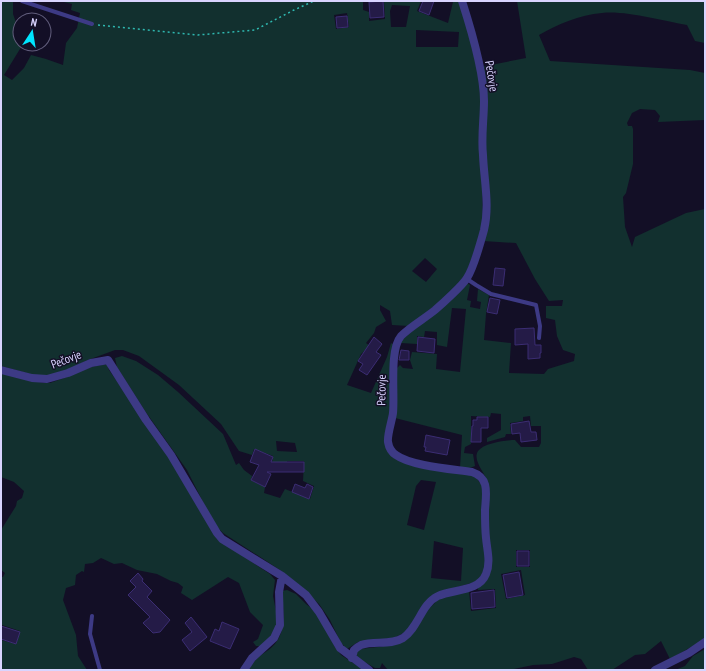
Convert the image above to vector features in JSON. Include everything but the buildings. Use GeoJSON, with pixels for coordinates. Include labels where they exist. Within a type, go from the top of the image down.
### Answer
{"type":"FeatureCollection","features":[{"type":"Feature","properties":{"kind":"street","name":"Pečovje"},"geometry":{"type":"LineString","coordinates":[[352,658],[354,650],[362,645],[388,643],[403,638],[413,629],[426,605],[437,597],[449,592],[472,587],[480,583],[486,575],[489,564],[485,524],[486,489],[480,474],[418,463],[401,458],[390,448],[388,441],[393,411],[397,343],[401,336],[436,309],[467,279],[484,230],[487,213],[488,199],[482,155],[484,101],[482,82],[476,52],[462,1]]}},
{"type":"Feature","properties":{"kind":"street","name":"Pečovje"},"geometry":{"type":"LineString","coordinates":[[1,370],[32,378],[47,379],[68,373],[91,363],[108,360],[146,420],[175,461],[222,539],[282,576],[306,595],[319,612],[340,648],[369,670]]}},
{"type":"Feature","properties":{"kind":"street"},"geometry":{"type":"LineString","coordinates":[[244,670],[252,658],[274,638],[280,625],[279,592],[282,576]]}},
{"type":"Feature","properties":{"kind":"street"},"geometry":{"type":"LineString","coordinates":[[655,670],[689,653],[705,642]]}},
{"type":"Feature","properties":{"kind":"lane"},"geometry":{"type":"LineString","coordinates":[[22,1],[92,24]]}},
{"type":"Feature","properties":{"kind":"lane"},"geometry":{"type":"LineString","coordinates":[[467,279],[491,294],[536,305],[540,326],[539,338]]}},
{"type":"Feature","properties":{"kind":"lane"},"geometry":{"type":"LineString","coordinates":[[92,616],[90,634],[100,670]]}},
{"type":"Feature","properties":{"kind":"path"},"geometry":{"type":"LineString","coordinates":[[92,24],[198,36],[256,30],[314,1]]}},
{"type":"Feature","properties":{"kind":"green space"},"geometry":{"type":"Polygon","coordinates":[[[1,1],[13,1],[12,52],[18,52],[4,75],[12,80],[24,68],[31,55],[63,65],[66,43],[77,28],[80,13],[71,10],[72,4],[60,1],[363,1],[363,10],[369,12],[369,21],[385,19],[384,1],[421,1],[417,11],[448,23],[453,2],[451,1],[460,1],[467,24],[481,87],[486,205],[479,240],[464,278],[442,300],[409,326],[392,325],[390,311],[380,305],[380,310],[386,321],[376,327],[374,333],[366,343],[370,346],[361,354],[347,385],[371,393],[387,357],[391,343],[394,345],[390,453],[475,476],[483,487],[486,558],[483,576],[475,582],[447,590],[409,630],[394,638],[358,642],[347,649],[341,643],[330,620],[319,604],[280,570],[223,533],[214,524],[187,470],[145,411],[117,367],[115,358],[122,356],[136,361],[158,375],[178,392],[223,434],[236,465],[239,463],[244,470],[252,476],[251,480],[265,487],[264,493],[280,498],[285,489],[310,499],[314,486],[303,481],[304,461],[287,461],[287,464],[272,464],[273,456],[254,449],[252,455],[239,451],[221,424],[179,385],[139,356],[123,350],[115,350],[88,360],[61,374],[45,378],[1,366],[1,1]],[[392,5],[390,11],[391,27],[406,27],[410,6],[392,5]],[[347,13],[334,15],[336,29],[349,27],[347,13]],[[416,30],[416,47],[458,47],[459,32],[416,30]],[[425,258],[412,271],[426,282],[437,269],[425,258]],[[276,441],[277,451],[297,452],[295,443],[276,441]],[[421,480],[416,486],[407,525],[424,530],[436,482],[421,480]],[[434,541],[431,578],[461,581],[463,548],[434,541]]]}},
{"type":"Feature","properties":{"kind":"green space"},"geometry":{"type":"Polygon","coordinates":[[[517,1],[705,1],[705,43],[695,41],[687,25],[632,14],[611,12],[577,18],[539,35],[550,61],[690,70],[705,73],[705,120],[658,122],[660,116],[655,110],[640,109],[632,113],[627,123],[628,126],[632,126],[633,129],[633,164],[626,193],[623,197],[625,227],[632,247],[635,237],[686,213],[705,209],[705,639],[670,659],[661,641],[645,654],[635,655],[612,670],[588,670],[581,659],[574,657],[552,664],[533,665],[509,670],[388,670],[382,663],[380,668],[375,668],[356,657],[357,651],[360,649],[386,646],[398,642],[422,618],[437,599],[469,591],[471,611],[496,608],[495,589],[478,590],[478,588],[487,580],[488,485],[478,463],[478,451],[485,446],[501,441],[515,440],[521,447],[539,447],[541,443],[541,426],[531,426],[530,416],[523,417],[523,421],[510,423],[511,434],[506,434],[505,437],[487,442],[487,438],[501,430],[501,414],[491,413],[490,417],[471,416],[471,444],[465,447],[464,453],[473,454],[475,466],[467,469],[460,468],[462,435],[395,418],[397,368],[400,365],[403,368],[413,369],[410,360],[412,352],[437,354],[436,369],[460,372],[466,309],[452,308],[447,347],[437,345],[437,332],[425,331],[424,337],[417,336],[417,344],[401,343],[401,341],[467,283],[470,285],[467,300],[471,301],[470,307],[480,309],[481,302],[477,301],[478,289],[489,295],[484,340],[511,343],[509,373],[544,374],[548,369],[574,361],[575,354],[563,350],[557,336],[555,320],[546,318],[546,306],[562,306],[563,300],[549,301],[535,279],[516,243],[483,241],[481,67],[526,58],[517,1]],[[516,550],[516,567],[530,567],[530,550],[516,550]],[[521,570],[501,574],[506,599],[525,595],[521,570]]]}},
{"type":"Feature","properties":{"kind":"green space"},"geometry":{"type":"Polygon","coordinates":[[[107,364],[109,370],[169,456],[217,539],[270,574],[275,580],[273,596],[277,616],[276,630],[263,646],[256,646],[253,642],[258,639],[263,625],[250,612],[239,583],[228,577],[192,600],[181,593],[183,587],[178,583],[157,574],[137,570],[122,563],[114,564],[101,558],[93,563],[85,564],[84,572],[82,571],[76,575],[75,585],[66,588],[63,600],[76,635],[78,656],[87,670],[1,670],[1,640],[16,644],[20,631],[2,625],[1,628],[1,577],[3,577],[5,573],[1,570],[1,530],[16,506],[17,501],[22,498],[24,491],[14,482],[1,477],[1,373],[43,383],[50,383],[91,367],[107,364]]]}},
{"type":"Feature","properties":{"kind":"green space"},"geometry":{"type":"Polygon","coordinates":[[[287,590],[296,594],[318,613],[335,647],[341,655],[364,670],[249,670],[256,659],[271,648],[280,636],[283,621],[282,591],[287,590]]]}},
{"type":"Feature","properties":{"kind":"green space"},"geometry":{"type":"Polygon","coordinates":[[[705,649],[705,670],[675,670],[685,666],[693,656],[705,649]]]}}]}
